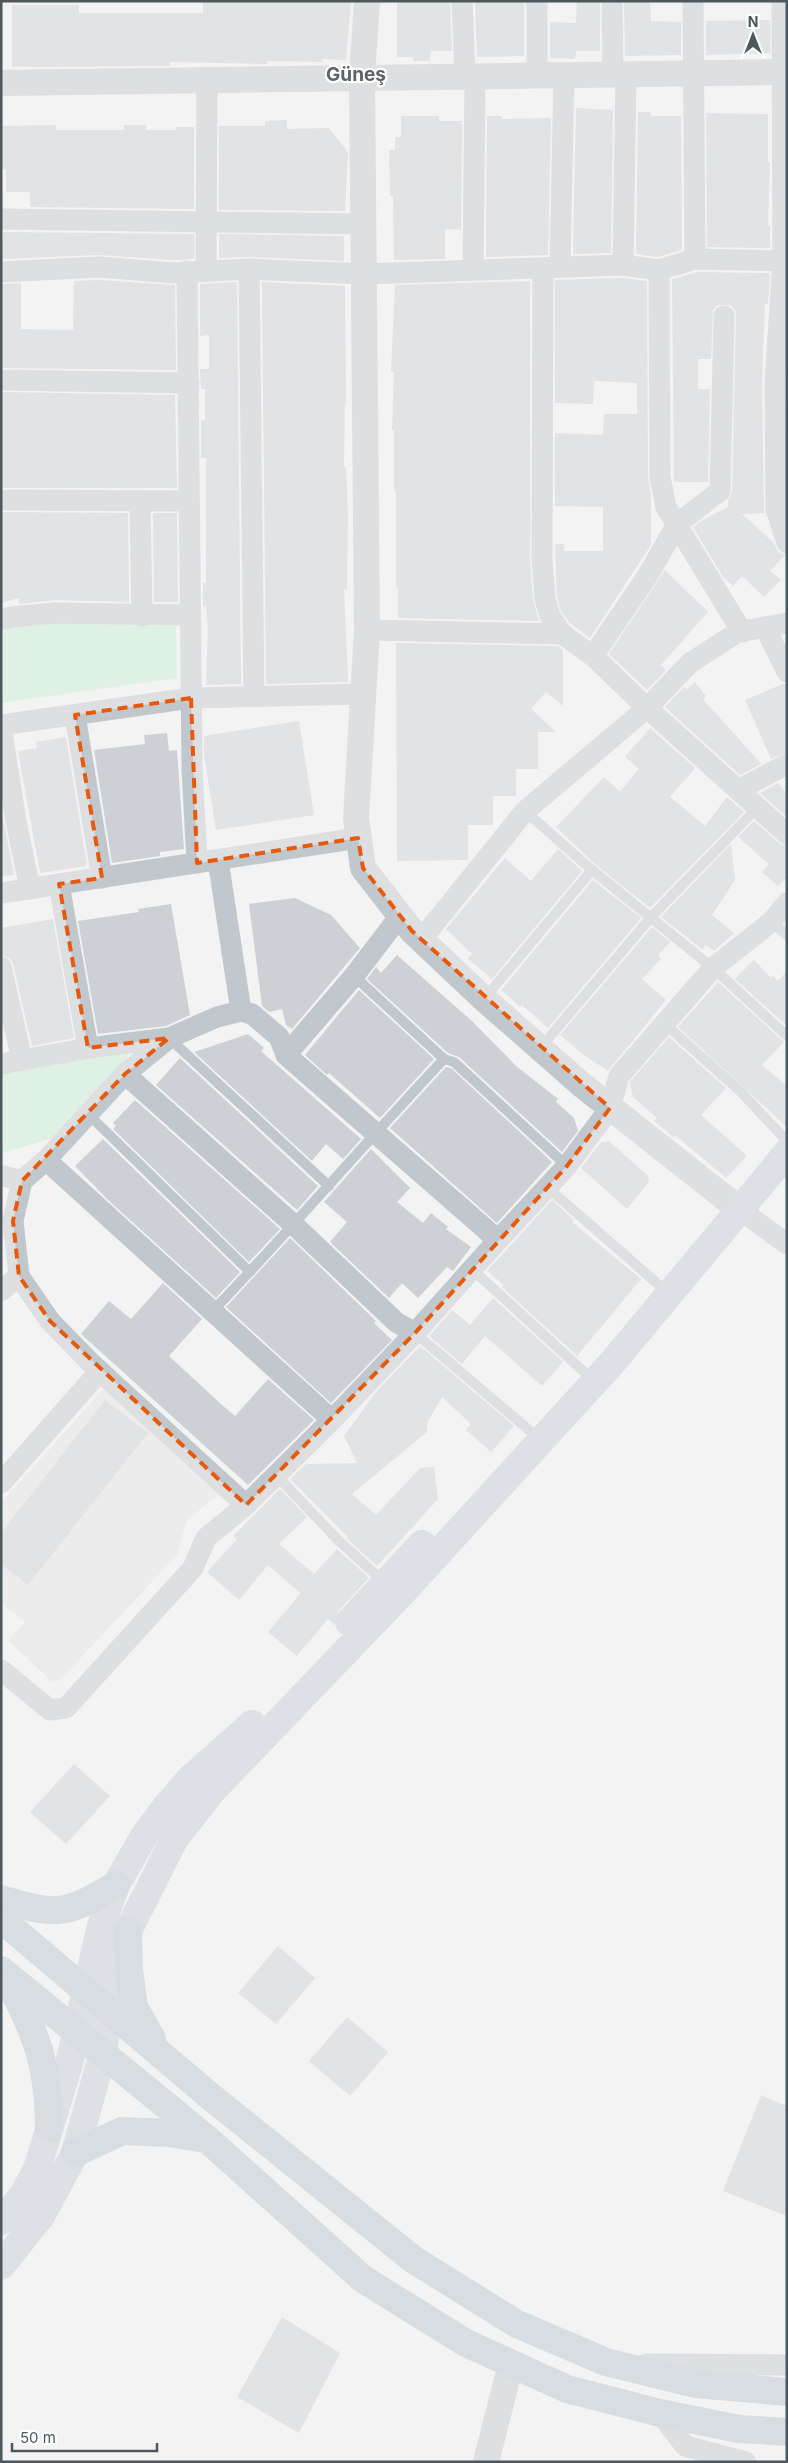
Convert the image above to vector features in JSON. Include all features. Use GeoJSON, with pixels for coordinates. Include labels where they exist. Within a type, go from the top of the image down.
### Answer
{"type":"FeatureCollection","features":[{"type":"Feature","properties":{"kind":"main road"},"geometry":{"type":"LineString","coordinates":[[1,2266],[41,2216],[75,2153],[103,2053],[109,2010],[128,1931],[174,1840],[211,1792],[400,1595],[611,1364],[733,1205],[785,1141]]}},
{"type":"Feature","properties":{"kind":"main road"},"geometry":{"type":"LineString","coordinates":[[5,2210],[23,2195],[38,2169],[69,2064],[102,1926],[116,1885],[143,1838],[190,1779],[236,1740],[530,1430],[659,1284],[733,1205]]}},
{"type":"Feature","properties":{"kind":"main road"},"geometry":{"type":"LineString","coordinates":[[1,1899],[42,1910],[63,1910],[83,1905],[116,1885]]}},
{"type":"Feature","properties":{"kind":"main road"},"geometry":{"type":"LineString","coordinates":[[1,1919],[162,2055],[414,2260],[517,2324],[606,2362],[695,2384],[787,2392]]}},
{"type":"Feature","properties":{"kind":"main road"},"geometry":{"type":"LineString","coordinates":[[128,1931],[129,1970],[134,2007],[162,2055]]}},
{"type":"Feature","properties":{"kind":"main road"},"geometry":{"type":"LineString","coordinates":[[1,1970],[207,2139],[363,2279],[466,2343],[566,2389],[660,2413],[739,2429],[787,2432]]}},
{"type":"Feature","properties":{"kind":"main road"},"geometry":{"type":"LineString","coordinates":[[1,1970],[27,2015],[40,2046],[49,2092],[49,2128]]}},
{"type":"Feature","properties":{"kind":"main road"},"geometry":{"type":"LineString","coordinates":[[75,2153],[122,2131],[168,2133],[207,2139]]}},
{"type":"Feature","properties":{"kind":"street"},"geometry":{"type":"LineString","coordinates":[[367,1],[362,77],[367,630],[356,818],[363,868],[399,917],[484,999],[610,1108],[733,1205],[787,1244]]}},
{"type":"Feature","properties":{"kind":"street"},"geometry":{"type":"LineString","coordinates":[[462,1],[470,76],[473,269]]}},
{"type":"Feature","properties":{"kind":"street"},"geometry":{"type":"LineString","coordinates":[[537,1],[537,74]]}},
{"type":"Feature","properties":{"kind":"street"},"geometry":{"type":"LineString","coordinates":[[612,1],[620,73],[623,265]]}},
{"type":"Feature","properties":{"kind":"street"},"geometry":{"type":"LineString","coordinates":[[693,1],[695,259]]}},
{"type":"Feature","properties":{"kind":"street"},"geometry":{"type":"LineString","coordinates":[[782,1],[785,72],[785,261],[781,381],[781,508],[787,543]]}},
{"type":"Feature","properties":{"kind":"street"},"geometry":{"type":"LineString","coordinates":[[1,83],[785,72]]}},
{"type":"Feature","properties":{"kind":"street"},"geometry":{"type":"LineString","coordinates":[[564,74],[552,267],[542,560],[544,599],[550,616],[562,634],[593,656],[647,708],[787,834]]}},
{"type":"Feature","properties":{"kind":"street"},"geometry":{"type":"LineString","coordinates":[[197,863],[192,768],[189,383],[197,270],[205,221],[207,80]]}},
{"type":"Feature","properties":{"kind":"street"},"geometry":{"type":"LineString","coordinates":[[1,219],[364,224]]}},
{"type":"Feature","properties":{"kind":"street"},"geometry":{"type":"LineString","coordinates":[[1,272],[99,268],[174,273],[197,270],[249,269],[365,274],[623,265],[658,270],[695,259],[785,261]]}},
{"type":"Feature","properties":{"kind":"street"},"geometry":{"type":"LineString","coordinates":[[249,269],[254,697]]}},
{"type":"Feature","properties":{"kind":"street"},"geometry":{"type":"LineString","coordinates":[[658,270],[660,477],[666,507],[742,632]]}},
{"type":"Feature","properties":{"kind":"street"},"geometry":{"type":"LineString","coordinates":[[593,656],[648,575],[677,524],[720,491],[724,316]]}},
{"type":"Feature","properties":{"kind":"street"},"geometry":{"type":"LineString","coordinates":[[1,380],[189,383]]}},
{"type":"Feature","properties":{"kind":"street"},"geometry":{"type":"LineString","coordinates":[[1,500],[189,502]]}},
{"type":"Feature","properties":{"kind":"street"},"geometry":{"type":"LineString","coordinates":[[140,501],[142,616]]}},
{"type":"Feature","properties":{"kind":"street"},"geometry":{"type":"LineString","coordinates":[[1,620],[11,617],[55,613],[142,616],[190,615]]}},
{"type":"Feature","properties":{"kind":"street"},"geometry":{"type":"LineString","coordinates":[[421,940],[525,811],[647,708],[690,663],[742,632],[787,623]]}},
{"type":"Feature","properties":{"kind":"street"},"geometry":{"type":"LineString","coordinates":[[765,627],[787,672]]}},
{"type":"Feature","properties":{"kind":"street"},"geometry":{"type":"LineString","coordinates":[[367,630],[562,634]]}},
{"type":"Feature","properties":{"kind":"street"},"geometry":{"type":"LineString","coordinates":[[30,889],[16,821],[1,726],[191,698],[364,694]]}},
{"type":"Feature","properties":{"kind":"street"},"geometry":{"type":"LineString","coordinates":[[75,715],[102,878]]}},
{"type":"Feature","properties":{"kind":"street"},"geometry":{"type":"LineString","coordinates":[[738,790],[787,764]]}},
{"type":"Feature","properties":{"kind":"street"},"geometry":{"type":"LineString","coordinates":[[1,893],[358,838]]}},
{"type":"Feature","properties":{"kind":"street"},"geometry":{"type":"LineString","coordinates":[[218,860],[241,1012]]}},
{"type":"Feature","properties":{"kind":"street"},"geometry":{"type":"LineString","coordinates":[[59,884],[88,1048]]}},
{"type":"Feature","properties":{"kind":"street"},"geometry":{"type":"LineString","coordinates":[[1,1670],[50,1710],[66,1708],[193,1568],[206,1538],[246,1505],[332,1420],[415,1333],[567,1166],[610,1108],[619,1076],[714,968],[779,929],[787,904]]}},
{"type":"Feature","properties":{"kind":"street"},"geometry":{"type":"LineString","coordinates":[[286,1055],[354,976],[399,917]]}},
{"type":"Feature","properties":{"kind":"street"},"geometry":{"type":"LineString","coordinates":[[1,967],[22,1060]]}},
{"type":"Feature","properties":{"kind":"street"},"geometry":{"type":"LineString","coordinates":[[1,1064],[88,1048],[168,1038],[217,1017],[241,1012],[252,1014],[279,1037],[286,1055],[374,1134],[498,1240]]}},
{"type":"Feature","properties":{"kind":"street"},"geometry":{"type":"LineString","coordinates":[[168,1038],[125,1074],[46,1160],[22,1182],[13,1221],[18,1276],[50,1321],[100,1372],[246,1505]]}},
{"type":"Feature","properties":{"kind":"street"},"geometry":{"type":"LineString","coordinates":[[125,1074],[294,1225],[396,1322],[415,1333]]}},
{"type":"Feature","properties":{"kind":"street"},"geometry":{"type":"LineString","coordinates":[[46,1160],[332,1420]]}},
{"type":"Feature","properties":{"kind":"street"},"geometry":{"type":"LineString","coordinates":[[1,1175],[22,1182]]}},
{"type":"Feature","properties":{"kind":"street"},"geometry":{"type":"LineString","coordinates":[[1,1291],[18,1276]]}},
{"type":"Feature","properties":{"kind":"street"},"geometry":{"type":"LineString","coordinates":[[1,1483],[100,1372]]}},
{"type":"Feature","properties":{"kind":"street"},"geometry":{"type":"LineString","coordinates":[[606,2362],[700,2366],[787,2364]]}},
{"type":"Feature","properties":{"kind":"street"},"geometry":{"type":"LineString","coordinates":[[486,2462],[511,2364]]}},
{"type":"Feature","properties":{"kind":"street"},"geometry":{"type":"LineString","coordinates":[[660,2413],[684,2454],[746,2462]]}},
{"type":"Feature","properties":{"kind":"lane"},"geometry":{"type":"LineString","coordinates":[[540,1048],[652,916],[758,807]]}},
{"type":"Feature","properties":{"kind":"lane"},"geometry":{"type":"LineString","coordinates":[[525,811],[592,870],[652,916],[714,968],[787,1036]]}},
{"type":"Feature","properties":{"kind":"lane"},"geometry":{"type":"LineString","coordinates":[[484,999],[592,870]]}},
{"type":"Feature","properties":{"kind":"lane"},"geometry":{"type":"LineString","coordinates":[[354,976],[444,1059],[454,1062],[567,1166]]}},
{"type":"Feature","properties":{"kind":"lane"},"geometry":{"type":"LineString","coordinates":[[665,1024],[742,1092],[785,1141]]}},
{"type":"Feature","properties":{"kind":"lane"},"geometry":{"type":"LineString","coordinates":[[168,1038],[329,1186]]}},
{"type":"Feature","properties":{"kind":"lane"},"geometry":{"type":"LineString","coordinates":[[212,1312],[294,1225],[374,1134],[444,1059]]}},
{"type":"Feature","properties":{"kind":"lane"},"geometry":{"type":"LineString","coordinates":[[88,1114],[250,1272]]}},
{"type":"Feature","properties":{"kind":"lane"},"geometry":{"type":"LineString","coordinates":[[547,1187],[659,1284]]}},
{"type":"Feature","properties":{"kind":"lane"},"geometry":{"type":"LineString","coordinates":[[472,1269],[583,1370]]}},
{"type":"Feature","properties":{"kind":"lane"},"geometry":{"type":"LineString","coordinates":[[415,1333],[530,1430]]}},
{"type":"Feature","properties":{"kind":"lane"},"geometry":{"type":"LineString","coordinates":[[276,1475],[339,1541],[385,1583]]}},
{"type":"Feature","properties":{"kind":"highlighted area"},"geometry":{"type":"Polygon","coordinates":[[[191,698],[197,863],[358,838],[363,868],[412,931],[610,1108],[567,1166],[415,1333],[246,1505],[50,1321],[19,1276],[13,1221],[22,1181],[125,1074],[169,1038],[88,1048],[59,884],[102,878],[75,715],[191,698]]]}},
{"type":"Feature","properties":{"kind":"shaded area"},"geometry":{"type":"Polygon","coordinates":[[[107,1385],[224,1490],[187,1520],[177,1555],[59,1681],[51,1681],[8,1640],[25,1622],[1,1603],[1,1503],[107,1385]]]}},
{"type":"Feature","properties":{"kind":"green space"},"geometry":{"type":"Polygon","coordinates":[[[176,621],[177,678],[1,703],[1,634],[14,622],[176,621]]]}},
{"type":"Feature","properties":{"kind":"green space"},"geometry":{"type":"Polygon","coordinates":[[[129,1043],[129,1055],[63,1135],[1,1153],[1,1063],[129,1043]]]}},
{"type":"Feature","properties":{"kind":"building"},"geometry":{"type":"Polygon","coordinates":[[[203,1],[351,1],[346,60],[322,59],[322,62],[267,61],[267,64],[170,62],[170,66],[12,67],[12,5],[79,5],[79,13],[203,13],[203,1]]]}},
{"type":"Feature","properties":{"kind":"building"},"geometry":{"type":"Polygon","coordinates":[[[397,1],[450,1],[452,51],[431,51],[430,61],[413,61],[413,57],[397,57],[397,1]]]}},
{"type":"Feature","properties":{"kind":"building"},"geometry":{"type":"Polygon","coordinates":[[[475,1],[524,1],[524,56],[477,57],[475,1]]]}},
{"type":"Feature","properties":{"kind":"building"},"geometry":{"type":"Polygon","coordinates":[[[577,1],[600,1],[600,51],[576,51],[575,59],[550,58],[550,22],[576,23],[577,1]]]}},
{"type":"Feature","properties":{"kind":"building"},"geometry":{"type":"Polygon","coordinates":[[[624,1],[650,1],[651,21],[681,22],[681,55],[625,56],[624,1]]]}},
{"type":"Feature","properties":{"kind":"building"},"geometry":{"type":"Polygon","coordinates":[[[770,20],[770,53],[706,55],[706,21],[770,20]]]}},
{"type":"Feature","properties":{"kind":"building"},"geometry":{"type":"Polygon","coordinates":[[[576,108],[613,110],[611,253],[573,254],[576,108]]]}},
{"type":"Feature","properties":{"kind":"building"},"geometry":{"type":"Polygon","coordinates":[[[638,112],[651,112],[651,116],[681,116],[682,250],[658,257],[636,254],[638,112]]]}},
{"type":"Feature","properties":{"kind":"building"},"geometry":{"type":"Polygon","coordinates":[[[706,113],[768,114],[768,162],[770,162],[768,226],[770,226],[770,248],[707,247],[706,113]]]}},
{"type":"Feature","properties":{"kind":"building"},"geometry":{"type":"Polygon","coordinates":[[[401,116],[439,116],[439,121],[462,121],[461,230],[445,229],[445,259],[394,260],[393,196],[390,196],[389,150],[395,150],[395,137],[401,137],[401,116]]]}},
{"type":"Feature","properties":{"kind":"building"},"geometry":{"type":"Polygon","coordinates":[[[487,116],[502,116],[502,119],[551,118],[548,255],[486,257],[487,116]]]}},
{"type":"Feature","properties":{"kind":"building"},"geometry":{"type":"Polygon","coordinates":[[[287,120],[287,129],[329,128],[348,152],[345,211],[219,210],[219,126],[265,126],[265,121],[287,120]]]}},
{"type":"Feature","properties":{"kind":"building"},"geometry":{"type":"Polygon","coordinates":[[[56,125],[56,130],[124,130],[124,125],[146,125],[146,130],[177,130],[176,127],[194,127],[194,209],[30,207],[30,192],[6,192],[6,169],[1,169],[1,126],[56,125]]]}},
{"type":"Feature","properties":{"kind":"building"},"geometry":{"type":"Polygon","coordinates":[[[3,232],[194,234],[194,259],[174,260],[98,255],[1,259],[3,232]]]}},
{"type":"Feature","properties":{"kind":"building"},"geometry":{"type":"Polygon","coordinates":[[[219,234],[344,236],[344,261],[250,257],[219,258],[219,234]]]}},
{"type":"Feature","properties":{"kind":"building"},"geometry":{"type":"Polygon","coordinates":[[[697,272],[770,273],[768,304],[765,304],[762,381],[764,513],[742,514],[774,543],[778,552],[785,555],[770,571],[781,580],[764,597],[742,576],[733,586],[723,577],[693,527],[728,507],[728,501],[732,492],[736,316],[735,310],[730,305],[718,305],[713,310],[711,359],[698,359],[698,389],[710,389],[708,482],[674,482],[672,279],[697,272]]]}},
{"type":"Feature","properties":{"kind":"building"},"geometry":{"type":"Polygon","coordinates":[[[622,278],[647,281],[648,477],[651,495],[651,545],[590,638],[570,623],[561,611],[557,597],[555,544],[564,544],[564,551],[603,551],[603,507],[555,506],[555,433],[603,435],[604,414],[637,414],[637,383],[594,381],[593,404],[555,403],[555,280],[622,278]]]}},
{"type":"Feature","properties":{"kind":"building"},"geometry":{"type":"Polygon","coordinates":[[[99,280],[175,285],[176,370],[1,368],[1,284],[21,283],[21,329],[73,330],[74,281],[99,280]]]}},
{"type":"Feature","properties":{"kind":"building"},"geometry":{"type":"Polygon","coordinates":[[[530,281],[530,560],[533,600],[539,621],[398,618],[398,587],[396,587],[396,491],[394,491],[394,430],[392,430],[394,372],[391,372],[395,285],[530,281]]]}},
{"type":"Feature","properties":{"kind":"building"},"geometry":{"type":"Polygon","coordinates":[[[237,282],[241,684],[206,685],[208,628],[206,606],[203,606],[203,583],[206,583],[206,458],[201,458],[201,420],[205,420],[205,389],[201,389],[200,369],[209,369],[209,335],[200,336],[200,284],[237,282]]]}},
{"type":"Feature","properties":{"kind":"building"},"geometry":{"type":"Polygon","coordinates":[[[262,282],[345,286],[346,404],[344,467],[346,467],[348,514],[347,589],[344,589],[348,682],[266,684],[262,282]]]}},
{"type":"Feature","properties":{"kind":"building"},"geometry":{"type":"Polygon","coordinates":[[[1,392],[175,395],[177,488],[1,488],[1,392]]]}},
{"type":"Feature","properties":{"kind":"building"},"geometry":{"type":"Polygon","coordinates":[[[1,512],[128,513],[129,602],[55,600],[19,604],[19,598],[1,603],[1,512]]]}},
{"type":"Feature","properties":{"kind":"building"},"geometry":{"type":"Polygon","coordinates":[[[153,513],[177,513],[178,602],[154,602],[153,513]]]}},
{"type":"Feature","properties":{"kind":"building"},"geometry":{"type":"Polygon","coordinates":[[[665,570],[708,612],[661,665],[666,670],[647,690],[609,654],[665,570]]]}},
{"type":"Feature","properties":{"kind":"building"},"geometry":{"type":"Polygon","coordinates":[[[396,643],[558,646],[563,650],[563,706],[546,692],[531,709],[556,732],[538,732],[538,769],[516,769],[516,796],[493,796],[493,825],[468,825],[468,860],[397,861],[396,643]]]}},
{"type":"Feature","properties":{"kind":"building"},"geometry":{"type":"Polygon","coordinates":[[[695,682],[706,696],[703,699],[761,764],[740,775],[665,707],[684,687],[687,689],[695,682]]]}},
{"type":"Feature","properties":{"kind":"building"},"geometry":{"type":"Polygon","coordinates":[[[787,684],[787,752],[771,759],[745,700],[787,684]]]}},
{"type":"Feature","properties":{"kind":"building"},"geometry":{"type":"Polygon","coordinates":[[[299,721],[314,815],[216,830],[204,755],[204,736],[299,721]]]}},
{"type":"Feature","properties":{"kind":"building"},"geometry":{"type":"Polygon","coordinates":[[[650,728],[695,768],[670,797],[705,826],[727,797],[744,812],[650,908],[596,865],[556,827],[604,777],[620,792],[639,769],[625,757],[650,728]]]}},
{"type":"Feature","properties":{"kind":"building"},"geometry":{"type":"Polygon","coordinates":[[[167,733],[169,751],[177,750],[184,849],[160,852],[160,856],[112,863],[94,750],[145,744],[144,735],[167,733]]]}},
{"type":"Feature","properties":{"kind":"building"},"geometry":{"type":"Polygon","coordinates":[[[66,737],[87,866],[40,873],[18,751],[37,748],[36,742],[66,737]]]}},
{"type":"Feature","properties":{"kind":"building"},"geometry":{"type":"Polygon","coordinates":[[[778,783],[787,794],[787,817],[760,793],[778,783]]]}},
{"type":"Feature","properties":{"kind":"building"},"geometry":{"type":"Polygon","coordinates":[[[1,808],[14,875],[1,876],[1,808]]]}},
{"type":"Feature","properties":{"kind":"building"},"geometry":{"type":"Polygon","coordinates":[[[754,821],[779,843],[787,846],[787,877],[778,886],[762,872],[769,864],[738,837],[754,821]]]}},
{"type":"Feature","properties":{"kind":"building"},"geometry":{"type":"Polygon","coordinates":[[[731,844],[735,880],[712,915],[734,933],[714,951],[706,945],[703,950],[661,917],[731,844]]]}},
{"type":"Feature","properties":{"kind":"building"},"geometry":{"type":"Polygon","coordinates":[[[558,849],[582,871],[492,979],[468,959],[472,954],[446,929],[505,858],[531,881],[558,849]]]}},
{"type":"Feature","properties":{"kind":"building"},"geometry":{"type":"Polygon","coordinates":[[[593,880],[641,918],[548,1028],[522,1005],[520,1007],[501,990],[593,880]]]}},
{"type":"Feature","properties":{"kind":"building"},"geometry":{"type":"Polygon","coordinates":[[[295,898],[331,915],[360,948],[292,1029],[286,1025],[282,1009],[269,1012],[262,1006],[249,904],[295,898]]]}},
{"type":"Feature","properties":{"kind":"building"},"geometry":{"type":"Polygon","coordinates":[[[171,904],[190,1015],[166,1026],[98,1034],[78,921],[139,912],[138,909],[171,904]]]}},
{"type":"Feature","properties":{"kind":"building"},"geometry":{"type":"Polygon","coordinates":[[[53,919],[74,1038],[32,1046],[13,964],[10,958],[1,955],[1,928],[53,919]]]}},
{"type":"Feature","properties":{"kind":"building"},"geometry":{"type":"Polygon","coordinates":[[[652,927],[670,942],[658,955],[661,959],[642,979],[666,1000],[608,1071],[584,1055],[560,1035],[652,927]]]}},
{"type":"Feature","properties":{"kind":"building"},"geometry":{"type":"Polygon","coordinates":[[[397,955],[473,1022],[516,1066],[558,1099],[556,1102],[574,1118],[578,1131],[562,1152],[459,1057],[448,1053],[367,979],[376,967],[381,973],[397,955]]]}},
{"type":"Feature","properties":{"kind":"building"},"geometry":{"type":"Polygon","coordinates":[[[754,960],[771,978],[773,976],[778,981],[787,971],[787,1026],[735,979],[754,960]]]}},
{"type":"Feature","properties":{"kind":"building"},"geometry":{"type":"Polygon","coordinates":[[[718,982],[784,1042],[762,1065],[787,1086],[787,1127],[678,1027],[718,982]]]}},
{"type":"Feature","properties":{"kind":"building"},"geometry":{"type":"Polygon","coordinates":[[[359,990],[434,1059],[380,1118],[329,1073],[327,1075],[305,1055],[359,990]]]}},
{"type":"Feature","properties":{"kind":"building"},"geometry":{"type":"Polygon","coordinates":[[[248,1034],[264,1048],[261,1051],[361,1139],[343,1159],[326,1144],[312,1161],[194,1052],[248,1034]]]}},
{"type":"Feature","properties":{"kind":"building"},"geometry":{"type":"Polygon","coordinates":[[[669,1037],[726,1088],[701,1115],[747,1156],[726,1178],[675,1135],[673,1137],[654,1121],[657,1118],[633,1097],[630,1082],[669,1037]]]}},
{"type":"Feature","properties":{"kind":"building"},"geometry":{"type":"Polygon","coordinates":[[[180,1058],[318,1186],[297,1210],[156,1085],[180,1058]]]}},
{"type":"Feature","properties":{"kind":"building"},"geometry":{"type":"Polygon","coordinates":[[[446,1067],[451,1068],[552,1162],[497,1223],[390,1128],[446,1067]]]}},
{"type":"Feature","properties":{"kind":"building"},"geometry":{"type":"Polygon","coordinates":[[[135,1100],[280,1229],[249,1262],[113,1129],[116,1126],[113,1123],[135,1100]]]}},
{"type":"Feature","properties":{"kind":"building"},"geometry":{"type":"Polygon","coordinates":[[[103,1139],[240,1272],[216,1298],[107,1199],[75,1166],[103,1139]]]}},
{"type":"Feature","properties":{"kind":"building"},"geometry":{"type":"Polygon","coordinates":[[[609,1141],[648,1176],[649,1182],[627,1209],[581,1168],[600,1143],[609,1141]]]}},
{"type":"Feature","properties":{"kind":"building"},"geometry":{"type":"Polygon","coordinates":[[[371,1149],[410,1188],[397,1202],[423,1223],[431,1213],[448,1227],[446,1229],[471,1247],[453,1271],[447,1267],[418,1298],[402,1283],[389,1298],[330,1242],[347,1222],[324,1202],[371,1149]]]}},
{"type":"Feature","properties":{"kind":"building"},"geometry":{"type":"Polygon","coordinates":[[[552,1200],[574,1220],[572,1222],[641,1279],[577,1356],[487,1271],[552,1200]]]}},
{"type":"Feature","properties":{"kind":"building"},"geometry":{"type":"Polygon","coordinates":[[[290,1238],[376,1321],[374,1323],[392,1340],[331,1403],[226,1307],[290,1238]]]}},
{"type":"Feature","properties":{"kind":"building"},"geometry":{"type":"Polygon","coordinates":[[[163,1283],[202,1319],[169,1356],[222,1405],[235,1416],[268,1379],[314,1420],[248,1485],[81,1334],[109,1301],[131,1319],[163,1283]]]}},
{"type":"Feature","properties":{"kind":"building"},"geometry":{"type":"Polygon","coordinates":[[[493,1298],[563,1362],[542,1386],[485,1336],[462,1364],[429,1336],[452,1310],[470,1325],[493,1298]]]}},
{"type":"Feature","properties":{"kind":"building"},"geometry":{"type":"Polygon","coordinates":[[[420,1346],[514,1426],[491,1452],[466,1430],[471,1424],[442,1397],[427,1423],[427,1432],[352,1494],[376,1515],[420,1468],[434,1467],[438,1499],[377,1566],[346,1538],[348,1537],[290,1479],[306,1464],[357,1463],[344,1436],[375,1393],[420,1346]]]}},
{"type":"Feature","properties":{"kind":"building"},"geometry":{"type":"Polygon","coordinates":[[[105,1400],[148,1433],[28,1585],[1,1564],[1,1533],[105,1400]]]}},
{"type":"Feature","properties":{"kind":"building"},"geometry":{"type":"Polygon","coordinates":[[[280,1489],[307,1517],[279,1544],[314,1574],[337,1549],[369,1578],[338,1611],[334,1625],[328,1619],[297,1656],[268,1632],[300,1594],[299,1592],[268,1565],[239,1600],[207,1572],[237,1539],[233,1536],[280,1489]]]}},
{"type":"Feature","properties":{"kind":"building"},"geometry":{"type":"Polygon","coordinates":[[[74,1764],[110,1796],[66,1844],[30,1812],[74,1764]]]}},
{"type":"Feature","properties":{"kind":"building"},"geometry":{"type":"Polygon","coordinates":[[[278,1946],[315,1978],[276,2024],[238,1993],[278,1946]]]}},
{"type":"Feature","properties":{"kind":"building"},"geometry":{"type":"Polygon","coordinates":[[[347,2017],[388,2052],[350,2096],[309,2061],[347,2017]]]}},
{"type":"Feature","properties":{"kind":"building"},"geometry":{"type":"Polygon","coordinates":[[[761,2095],[787,2106],[787,2216],[723,2191],[761,2095]]]}},
{"type":"Feature","properties":{"kind":"building"},"geometry":{"type":"Polygon","coordinates":[[[282,2317],[340,2353],[299,2433],[237,2397],[282,2317]]]}},
{"type":"Feature","properties":{"kind":"district","name":"Güneş"},"geometry":{"type":"Point","coordinates":[356,74]}}]}
